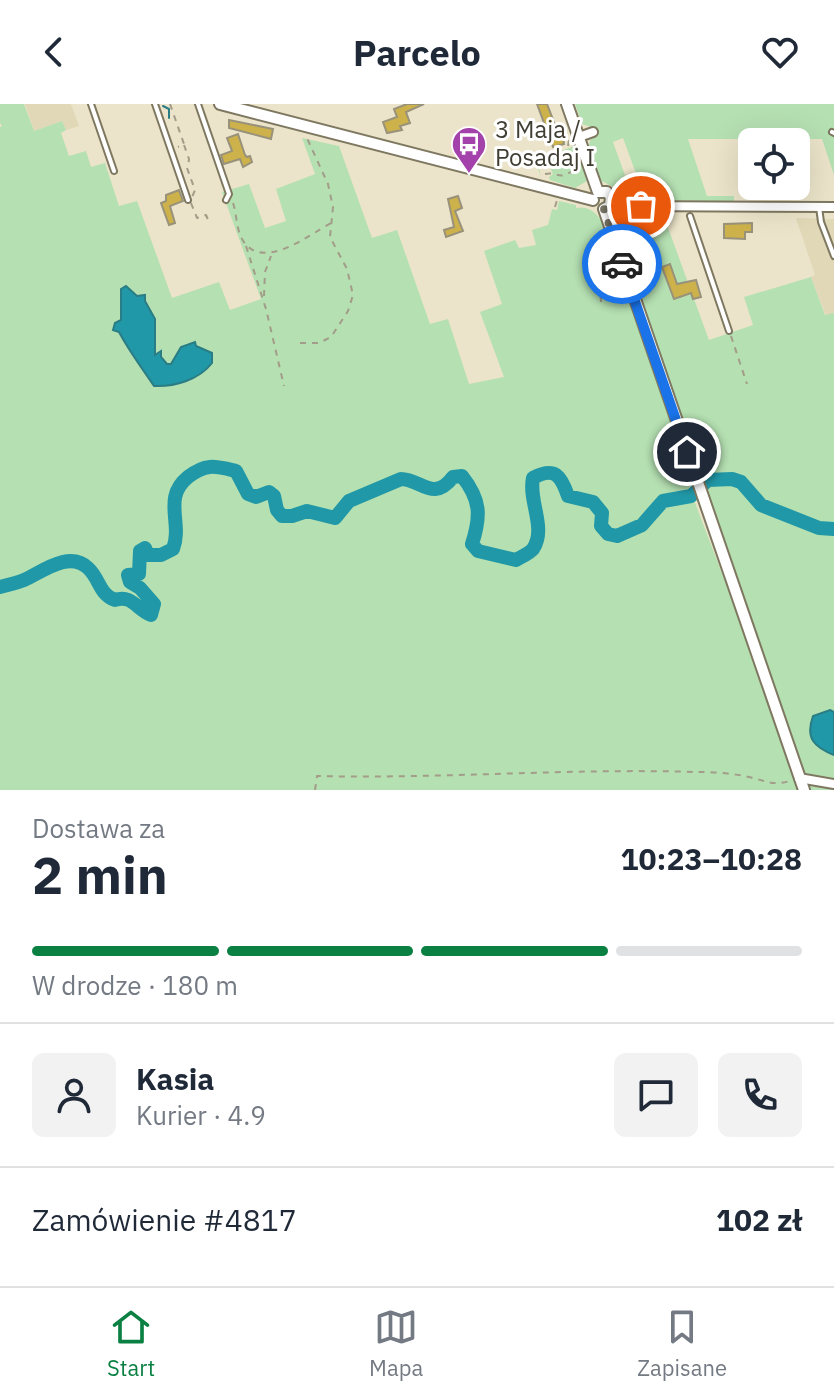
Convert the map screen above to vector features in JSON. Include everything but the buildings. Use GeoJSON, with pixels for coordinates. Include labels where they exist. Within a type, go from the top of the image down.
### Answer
{"type":"FeatureCollection","features":[{"type":"Feature","properties":{"kind":"street"},"geometry":{"type":"LineString","coordinates":[[220,104],[595,196],[607,192],[611,197],[608,206],[615,243],[804,790]]}},
{"type":"Feature","properties":{"kind":"street"},"geometry":{"type":"LineString","coordinates":[[567,104],[571,139],[598,208],[834,207]]}},
{"type":"Feature","properties":{"kind":"street"},"geometry":{"type":"LineString","coordinates":[[571,139],[593,132]]}},
{"type":"Feature","properties":{"kind":"street"},"geometry":{"type":"LineString","coordinates":[[799,778],[834,784]]}},
{"type":"Feature","properties":{"kind":"lane"},"geometry":{"type":"LineString","coordinates":[[91,104],[114,171]]}},
{"type":"Feature","properties":{"kind":"lane"},"geometry":{"type":"LineString","coordinates":[[155,104],[188,200]]}},
{"type":"Feature","properties":{"kind":"lane"},"geometry":{"type":"LineString","coordinates":[[198,104],[227,197]]}},
{"type":"Feature","properties":{"kind":"lane"},"geometry":{"type":"LineString","coordinates":[[819,207],[821,222],[834,256]]}},
{"type":"Feature","properties":{"kind":"lane"},"geometry":{"type":"LineString","coordinates":[[690,216],[729,331]]}},
{"type":"Feature","properties":{"kind":"path"},"geometry":{"type":"LineString","coordinates":[[170,104],[189,159],[187,168],[195,190],[191,200],[197,218],[206,215],[209,222]]}},
{"type":"Feature","properties":{"kind":"path"},"geometry":{"type":"LineString","coordinates":[[300,343],[326,342],[340,325],[351,303],[352,285],[330,237],[332,197],[324,171],[307,139],[307,127]]}},
{"type":"Feature","properties":{"kind":"path"},"geometry":{"type":"LineString","coordinates":[[568,146],[571,139]]}},
{"type":"Feature","properties":{"kind":"path"},"geometry":{"type":"LineString","coordinates":[[178,147],[184,144]]}},
{"type":"Feature","properties":{"kind":"path"},"geometry":{"type":"LineString","coordinates":[[184,144],[185,152]]}},
{"type":"Feature","properties":{"kind":"path"},"geometry":{"type":"LineString","coordinates":[[545,174],[558,177],[575,169],[572,161]]}},
{"type":"Feature","properties":{"kind":"path"},"geometry":{"type":"LineString","coordinates":[[227,197],[264,301],[284,386]]}},
{"type":"Feature","properties":{"kind":"path"},"geometry":{"type":"LineString","coordinates":[[555,207],[557,199]]}},
{"type":"Feature","properties":{"kind":"path"},"geometry":{"type":"LineString","coordinates":[[246,245],[254,251],[272,254],[331,223]]}},
{"type":"Feature","properties":{"kind":"path"},"geometry":{"type":"LineString","coordinates":[[601,302],[599,270],[609,246],[615,243]]}},
{"type":"Feature","properties":{"kind":"path"},"geometry":{"type":"LineString","coordinates":[[264,301],[265,272],[272,254]]}},
{"type":"Feature","properties":{"kind":"path"},"geometry":{"type":"LineString","coordinates":[[729,331],[747,384]]}},
{"type":"Feature","properties":{"kind":"path"},"geometry":{"type":"LineString","coordinates":[[315,790],[317,776],[454,777],[575,771],[697,772],[751,777],[765,783],[799,778]]}},
{"type":"Feature","properties":{"kind":"path"},"geometry":{"type":"LineString","coordinates":[[783,788],[784,782]]}},
{"type":"Feature","properties":{"kind":"shaded area"},"geometry":{"type":"Polygon","coordinates":[[[25,104],[71,104],[79,126],[66,130],[62,121],[34,131],[25,104]]]}},
{"type":"Feature","properties":{"kind":"shaded area"},"geometry":{"type":"Polygon","coordinates":[[[796,218],[834,219],[834,313],[826,316],[811,277],[815,275],[796,218]]]}},
{"type":"Feature","properties":{"kind":"green space"},"geometry":{"type":"Polygon","coordinates":[[[0,104],[24,104],[34,131],[62,121],[66,130],[61,133],[69,156],[86,151],[91,167],[105,163],[119,206],[137,201],[172,298],[219,282],[230,310],[261,299],[222,192],[249,184],[265,228],[286,221],[276,189],[315,174],[302,138],[339,146],[372,238],[397,230],[430,324],[448,319],[469,384],[504,377],[480,312],[502,304],[484,251],[515,240],[519,248],[536,245],[532,230],[548,225],[552,209],[557,210],[559,201],[591,210],[609,236],[612,253],[682,451],[689,487],[744,631],[754,631],[628,269],[643,263],[627,216],[633,213],[663,214],[709,340],[753,325],[744,297],[811,277],[825,315],[834,313],[834,790],[0,790],[0,104]]]}},
{"type":"Feature","properties":{"kind":"green space"},"geometry":{"type":"Polygon","coordinates":[[[575,104],[834,104],[834,175],[822,139],[810,139],[810,128],[738,128],[738,139],[688,139],[707,196],[734,196],[734,203],[627,203],[619,198],[613,187],[600,180],[589,145],[595,137],[591,127],[582,124],[575,104]],[[623,138],[613,142],[626,178],[627,195],[640,195],[638,179],[623,138]]]}},
{"type":"Feature","properties":{"kind":"green space"},"geometry":{"type":"Polygon","coordinates":[[[575,146],[587,181],[575,188],[550,180],[553,174],[545,157],[540,158],[575,146]]]}},
{"type":"Feature","properties":{"kind":"water"},"geometry":{"type":"Polygon","coordinates":[[[126,286],[137,296],[145,295],[155,319],[155,355],[161,351],[161,357],[171,364],[181,347],[195,342],[196,346],[212,353],[212,363],[207,369],[186,381],[154,386],[119,332],[113,330],[115,323],[121,320],[121,289],[126,286]]]}},
{"type":"Feature","properties":{"kind":"water"},"geometry":{"type":"Polygon","coordinates":[[[830,710],[834,712],[834,755],[816,745],[810,730],[813,716],[830,710]]]}},
{"type":"Feature","properties":{"kind":"waterway"},"geometry":{"type":"LineString","coordinates":[[163,106],[169,109],[169,118]]}},
{"type":"Feature","properties":{"kind":"waterway"},"geometry":{"type":"LineString","coordinates":[[0,587],[24,580],[56,564],[73,561],[88,568],[110,597],[126,599],[151,615],[154,604],[130,582],[128,575],[139,574],[140,551],[145,548],[148,555],[161,555],[173,549],[176,493],[188,477],[200,469],[211,467],[236,471],[248,494],[256,497],[269,492],[274,496],[277,510],[282,516],[307,511],[335,518],[349,501],[401,479],[433,489],[446,485],[453,477],[462,476],[478,508],[472,544],[478,551],[516,560],[532,550],[537,541],[533,478],[547,473],[560,478],[568,496],[593,502],[602,513],[601,526],[608,534],[617,536],[642,525],[663,501],[691,496],[708,480],[732,479],[741,482],[761,505],[819,528],[834,529]]}},
{"type":"Feature","properties":{"kind":"way so far"},"geometry":{"type":"LineString","coordinates":[[622,264],[604,209],[611,203],[641,206]]}},
{"type":"Feature","properties":{"kind":"place","name":"3 Maja / Posadaj I"},"geometry":{"type":"Point","coordinates":[469,175]}},
{"type":"Feature","properties":{"kind":"route"},"geometry":{"type":"LineString","coordinates":[[622,264],[687,452]]}}]}
